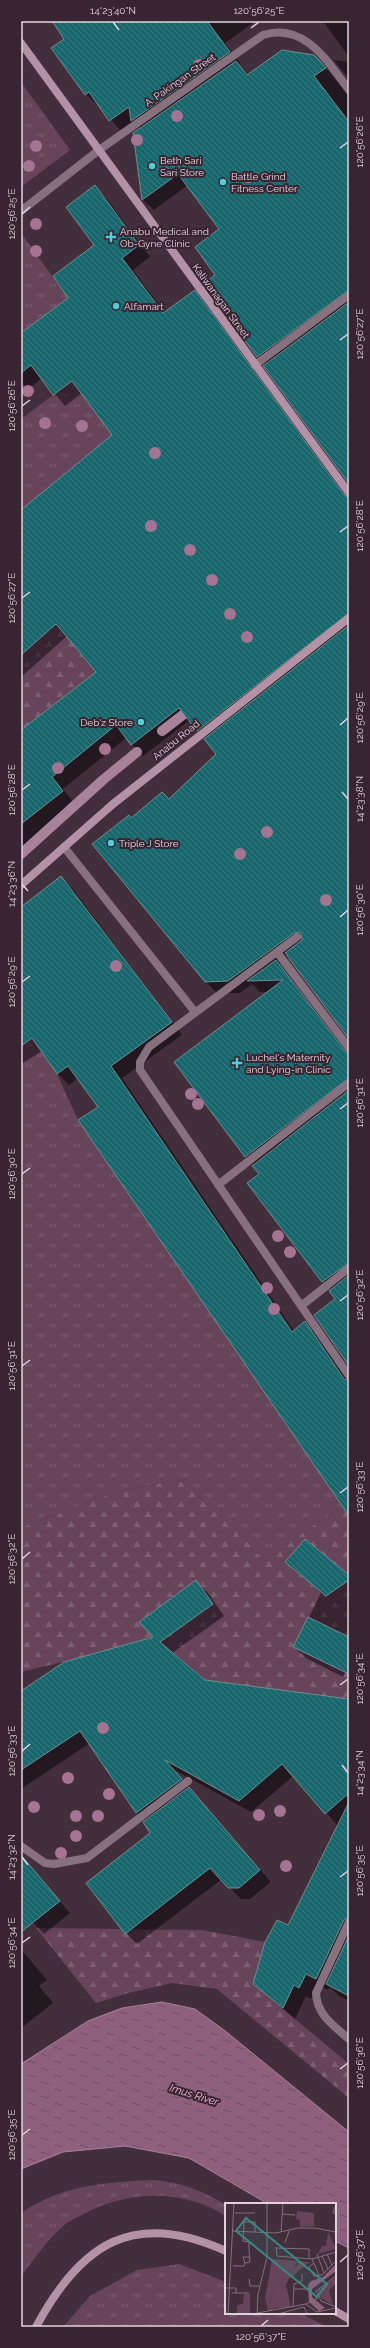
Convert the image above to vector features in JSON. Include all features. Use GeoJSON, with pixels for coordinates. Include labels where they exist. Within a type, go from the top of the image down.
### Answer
{"type":"FeatureCollection","features":[{"type":"Feature","properties":{"kind":"street","name":"A. Pakingan Street"},"geometry":{"type":"LineString","coordinates":[[21,211],[99,150],[256,39],[272,32],[287,34],[312,43],[349,90]]}},
{"type":"Feature","properties":{"kind":"street","name":"Kaliwanagan Street"},"geometry":{"type":"LineString","coordinates":[[21,42],[349,493]]}},
{"type":"Feature","properties":{"kind":"street"},"geometry":{"type":"LineString","coordinates":[[255,365],[349,295]]}},
{"type":"Feature","properties":{"kind":"street","name":"Anabu Road"},"geometry":{"type":"LineString","coordinates":[[21,885],[113,804],[221,716],[349,618]]}},
{"type":"Feature","properties":{"kind":"street"},"geometry":{"type":"LineString","coordinates":[[64,846],[195,1012]]}},
{"type":"Feature","properties":{"kind":"street"},"geometry":{"type":"LineString","coordinates":[[297,937],[149,1047],[141,1058],[140,1070],[349,1376]]}},
{"type":"Feature","properties":{"kind":"street"},"geometry":{"type":"LineString","coordinates":[[277,952],[349,1048]]}},
{"type":"Feature","properties":{"kind":"street"},"geometry":{"type":"LineString","coordinates":[[218,1185],[349,1083]]}},
{"type":"Feature","properties":{"kind":"street"},"geometry":{"type":"LineString","coordinates":[[301,1306],[349,1268]]}},
{"type":"Feature","properties":{"kind":"street"},"geometry":{"type":"LineString","coordinates":[[21,1846],[45,1863],[54,1864],[87,1858],[188,1781]]}},
{"type":"Feature","properties":{"kind":"street"},"geometry":{"type":"LineString","coordinates":[[349,1922],[316,1993],[316,2002],[323,2017],[349,2039]]}},
{"type":"Feature","properties":{"kind":"street"},"geometry":{"type":"LineString","coordinates":[[36,2327],[67,2279],[84,2262],[109,2243],[130,2235],[153,2232],[178,2234],[225,2251]]}},
{"type":"Feature","properties":{"kind":"street"},"geometry":{"type":"LineString","coordinates":[[336,2312],[349,2319]]}},
{"type":"Feature","properties":{"kind":"green space"},"geometry":{"type":"Polygon","coordinates":[[[21,82],[70,150],[21,187],[21,82]]]}},
{"type":"Feature","properties":{"kind":"green space"},"geometry":{"type":"Polygon","coordinates":[[[21,233],[68,298],[21,333],[21,233]]]}},
{"type":"Feature","properties":{"kind":"green space"},"geometry":{"type":"Polygon","coordinates":[[[72,381],[112,435],[21,510],[21,419],[72,381]]]}},
{"type":"Feature","properties":{"kind":"green space"},"geometry":{"type":"Polygon","coordinates":[[[57,624],[107,663],[35,719],[21,780],[21,655],[57,624]]]}},
{"type":"Feature","properties":{"kind":"green space"},"geometry":{"type":"Polygon","coordinates":[[[32,1038],[57,1074],[78,1120],[342,1505],[264,1561],[234,1527],[178,1479],[110,1494],[21,1528],[21,1045],[32,1038]]]}},
{"type":"Feature","properties":{"kind":"green space"},"geometry":{"type":"Polygon","coordinates":[[[178,1479],[234,1527],[264,1561],[342,1505],[349,1515],[349,1699],[206,1680],[154,1636],[83,1657],[21,1672],[21,1528],[110,1494],[178,1479]]]}},
{"type":"Feature","properties":{"kind":"green space"},"geometry":{"type":"Polygon","coordinates":[[[36,1928],[202,1930],[265,1942],[253,1984],[349,2064],[349,2098],[217,1989],[172,1983],[128,1993],[96,2003],[36,1928]]]}},
{"type":"Feature","properties":{"kind":"green space"},"geometry":{"type":"Polygon","coordinates":[[[154,2180],[183,2185],[209,2195],[225,2204],[225,2215],[209,2207],[172,2197],[134,2197],[116,2201],[97,2207],[64,2225],[45,2244],[21,2276],[21,2213],[52,2196],[85,2187],[119,2182],[154,2180]]]}},
{"type":"Feature","properties":{"kind":"green space"},"geometry":{"type":"Polygon","coordinates":[[[179,2264],[225,2282],[225,2314],[302,2314],[327,2327],[63,2327],[90,2296],[137,2270],[179,2264]]]}},
{"type":"Feature","properties":{"kind":"water","name":"Imus River"},"geometry":{"type":"Polygon","coordinates":[[[162,2002],[195,2009],[224,2030],[349,2132],[349,2248],[336,2242],[336,2203],[266,2203],[189,2158],[125,2146],[63,2152],[21,2169],[21,2064],[88,2021],[122,2008],[162,2002]]]}},
{"type":"Feature","properties":{"kind":"building"},"geometry":{"type":"Polygon","coordinates":[[[52,21],[207,21],[230,52],[131,121],[129,107],[109,121],[89,92],[85,95],[51,48],[64,39],[52,21]]]}},
{"type":"Feature","properties":{"kind":"building"},"geometry":{"type":"Polygon","coordinates":[[[282,50],[314,55],[320,61],[326,68],[314,76],[349,122],[349,290],[257,357],[203,284],[215,275],[195,247],[219,229],[178,174],[142,200],[133,133],[236,61],[247,75],[282,50]]]}},
{"type":"Feature","properties":{"kind":"building"},"geometry":{"type":"Polygon","coordinates":[[[95,185],[139,245],[122,258],[163,313],[195,290],[345,496],[349,498],[349,613],[197,731],[179,708],[131,745],[116,725],[52,777],[63,791],[21,824],[21,730],[96,672],[56,624],[21,655],[21,510],[112,435],[72,381],[53,395],[31,365],[21,373],[21,333],[68,298],[53,276],[94,245],[66,207],[95,185]]]}},
{"type":"Feature","properties":{"kind":"building"},"geometry":{"type":"Polygon","coordinates":[[[349,302],[349,484],[263,366],[349,302]]]}},
{"type":"Feature","properties":{"kind":"building"},"geometry":{"type":"Polygon","coordinates":[[[349,625],[349,1039],[285,953],[302,940],[300,932],[294,933],[228,981],[205,982],[92,844],[129,815],[131,818],[162,792],[169,799],[216,754],[204,739],[349,625]]]}},
{"type":"Feature","properties":{"kind":"building"},"geometry":{"type":"Polygon","coordinates":[[[61,876],[172,1022],[111,1066],[292,1332],[305,1321],[344,1379],[349,1381],[349,1516],[78,1120],[98,1107],[68,1066],[57,1074],[32,1038],[21,1046],[21,907],[61,876]]]}},
{"type":"Feature","properties":{"kind":"building"},"geometry":{"type":"Polygon","coordinates":[[[276,960],[345,1051],[349,1053],[349,1078],[245,1157],[174,1062],[283,980],[247,981],[276,960]]]}},
{"type":"Feature","properties":{"kind":"building"},"geometry":{"type":"Polygon","coordinates":[[[349,1090],[349,1263],[322,1282],[247,1183],[259,1174],[252,1166],[349,1090]]]}},
{"type":"Feature","properties":{"kind":"building"},"geometry":{"type":"Polygon","coordinates":[[[349,1275],[349,1366],[314,1315],[335,1299],[329,1291],[349,1275]]]}},
{"type":"Feature","properties":{"kind":"building"},"geometry":{"type":"Polygon","coordinates":[[[305,1539],[349,1575],[349,1580],[326,1596],[285,1562],[305,1539]]]}},
{"type":"Feature","properties":{"kind":"building"},"geometry":{"type":"Polygon","coordinates":[[[196,1580],[213,1604],[160,1642],[205,1680],[349,1699],[349,1793],[325,1814],[282,1764],[239,1801],[165,1760],[182,1779],[136,1813],[80,1731],[21,1770],[21,1691],[64,1662],[153,1637],[139,1622],[196,1580]]]}},
{"type":"Feature","properties":{"kind":"building"},"geometry":{"type":"Polygon","coordinates":[[[308,1617],[349,1637],[349,1674],[293,1647],[308,1617]]]}},
{"type":"Feature","properties":{"kind":"building"},"geometry":{"type":"Polygon","coordinates":[[[189,1787],[260,1870],[239,1888],[228,1888],[210,1868],[125,1934],[86,1883],[150,1833],[143,1822],[189,1787]]]}},
{"type":"Feature","properties":{"kind":"building"},"geometry":{"type":"Polygon","coordinates":[[[349,1802],[349,1917],[344,1920],[316,1979],[306,1974],[299,1988],[294,1985],[283,2008],[253,1984],[265,1942],[277,1920],[288,1925],[349,1802]]]}},
{"type":"Feature","properties":{"kind":"building"},"geometry":{"type":"Polygon","coordinates":[[[21,1855],[60,1901],[21,1932],[21,1855]]]}},
{"type":"Feature","properties":{"kind":"building"},"geometry":{"type":"Polygon","coordinates":[[[349,1935],[349,1996],[326,1984],[349,1935]]]}},
{"type":"Feature","properties":{"kind":"waterway"},"geometry":{"type":"LineString","coordinates":[[162,731],[184,714]]}},
{"type":"Feature","properties":{"kind":"waterway"},"geometry":{"type":"LineString","coordinates":[[21,854],[104,779],[137,752]]}},
{"type":"Feature","properties":{"kind":"place","name":"Beth Sari Sari Store"},"geometry":{"type":"Point","coordinates":[152,166]}},
{"type":"Feature","properties":{"kind":"place","name":"Battle Grind Fitness Center"},"geometry":{"type":"Point","coordinates":[223,182]}},
{"type":"Feature","properties":{"kind":"place","name":"Anabu Medical and Ob-Gyne Clinic"},"geometry":{"type":"Point","coordinates":[111,237]}},
{"type":"Feature","properties":{"kind":"place","name":"Alfamart"},"geometry":{"type":"Point","coordinates":[116,306]}},
{"type":"Feature","properties":{"kind":"place","name":"Deb'z Store"},"geometry":{"type":"Point","coordinates":[141,722]}},
{"type":"Feature","properties":{"kind":"place","name":"Triple J Store"},"geometry":{"type":"Point","coordinates":[111,843]}},
{"type":"Feature","properties":{"kind":"place","name":"Luchel's Maternity and Lying-in Clinic"},"geometry":{"type":"Point","coordinates":[237,1063]}}]}
